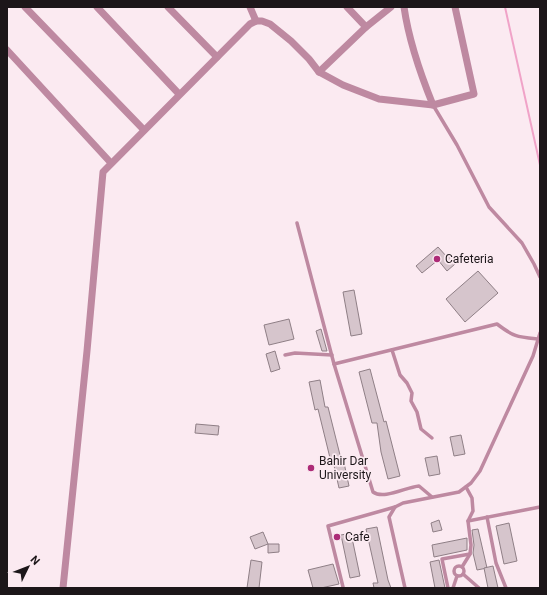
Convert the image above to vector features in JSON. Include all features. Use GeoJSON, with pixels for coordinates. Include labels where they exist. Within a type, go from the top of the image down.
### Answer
{"type":"FeatureCollection","features":[{"type":"Feature","properties":{"kind":"street"},"geometry":{"type":"LineString","coordinates":[[25,7],[144,130]]}},
{"type":"Feature","properties":{"kind":"street"},"geometry":{"type":"LineString","coordinates":[[97,7],[179,94]]}},
{"type":"Feature","properties":{"kind":"street"},"geometry":{"type":"LineString","coordinates":[[168,7],[217,57]]}},
{"type":"Feature","properties":{"kind":"street"},"geometry":{"type":"LineString","coordinates":[[250,7],[256,21]]}},
{"type":"Feature","properties":{"kind":"street"},"geometry":{"type":"LineString","coordinates":[[347,7],[366,27]]}},
{"type":"Feature","properties":{"kind":"street"},"geometry":{"type":"LineString","coordinates":[[319,72],[366,27],[391,7]]}},
{"type":"Feature","properties":{"kind":"street"},"geometry":{"type":"LineString","coordinates":[[404,7],[407,29],[432,105]]}},
{"type":"Feature","properties":{"kind":"street"},"geometry":{"type":"LineString","coordinates":[[62,588],[87,351],[103,172],[179,94],[250,24],[256,21],[262,21],[270,24],[291,41],[309,59],[319,72],[343,85],[379,99],[432,105],[474,94],[455,7]]}},
{"type":"Feature","properties":{"kind":"street"},"geometry":{"type":"LineString","coordinates":[[7,50],[111,163]]}},
{"type":"Feature","properties":{"kind":"lane"},"geometry":{"type":"LineString","coordinates":[[432,105],[457,145],[489,207],[522,243],[540,277]]}},
{"type":"Feature","properties":{"kind":"lane"},"geometry":{"type":"LineString","coordinates":[[297,223],[334,364],[373,492],[376,495],[387,495],[419,486],[432,498]]}},
{"type":"Feature","properties":{"kind":"lane"},"geometry":{"type":"LineString","coordinates":[[334,364],[497,324],[518,337],[537,339]]}},
{"type":"Feature","properties":{"kind":"lane"},"geometry":{"type":"LineString","coordinates":[[344,587],[328,526],[395,507],[403,503],[459,492],[471,483],[480,471],[533,356],[540,333]]}},
{"type":"Feature","properties":{"kind":"lane"},"geometry":{"type":"LineString","coordinates":[[537,339],[540,344]]}},
{"type":"Feature","properties":{"kind":"lane"},"geometry":{"type":"LineString","coordinates":[[392,350],[400,375],[407,383],[412,393],[411,401],[417,412],[421,429],[432,438]]}},
{"type":"Feature","properties":{"kind":"lane"},"geometry":{"type":"LineString","coordinates":[[285,355],[295,353],[332,355]]}},
{"type":"Feature","properties":{"kind":"lane"},"geometry":{"type":"LineString","coordinates":[[466,487],[472,498],[473,511],[468,521],[471,544],[470,554],[462,567],[464,570],[463,574],[479,588]]}},
{"type":"Feature","properties":{"kind":"lane"},"geometry":{"type":"LineString","coordinates":[[395,507],[389,517],[405,588]]}},
{"type":"Feature","properties":{"kind":"lane"},"geometry":{"type":"LineString","coordinates":[[468,521],[540,507]]}},
{"type":"Feature","properties":{"kind":"lane"},"geometry":{"type":"LineString","coordinates":[[487,517],[496,563],[506,588]]}},
{"type":"Feature","properties":{"kind":"lane"},"geometry":{"type":"LineString","coordinates":[[448,588],[442,559],[470,554]]}},
{"type":"Feature","properties":{"kind":"lane"},"geometry":{"type":"LineString","coordinates":[[445,574],[454,572],[454,569],[457,567],[462,567]]}},
{"type":"Feature","properties":{"kind":"lane"},"geometry":{"type":"LineString","coordinates":[[454,572],[457,576]]}},
{"type":"Feature","properties":{"kind":"lane"},"geometry":{"type":"LineString","coordinates":[[457,576],[463,574]]}},
{"type":"Feature","properties":{"kind":"lane"},"geometry":{"type":"LineString","coordinates":[[453,588],[457,576]]}},
{"type":"Feature","properties":{"kind":"building","name":"Cafeteria"},"geometry":{"type":"Polygon","coordinates":[[[438,247],[455,264],[447,271],[438,260],[422,273],[416,266],[438,247]]]}},
{"type":"Feature","properties":{"kind":"building"},"geometry":{"type":"Polygon","coordinates":[[[478,271],[498,293],[465,322],[446,299],[478,271]]]}},
{"type":"Feature","properties":{"kind":"building"},"geometry":{"type":"Polygon","coordinates":[[[354,290],[362,334],[351,336],[343,292],[354,290]]]}},
{"type":"Feature","properties":{"kind":"building"},"geometry":{"type":"Polygon","coordinates":[[[289,319],[294,339],[269,345],[264,325],[289,319]]]}},
{"type":"Feature","properties":{"kind":"building"},"geometry":{"type":"Polygon","coordinates":[[[321,329],[327,351],[322,351],[316,331],[321,329]]]}},
{"type":"Feature","properties":{"kind":"building"},"geometry":{"type":"Polygon","coordinates":[[[275,351],[280,369],[271,372],[266,354],[275,351]]]}},
{"type":"Feature","properties":{"kind":"building"},"geometry":{"type":"Polygon","coordinates":[[[370,369],[384,422],[386,421],[400,476],[388,479],[381,452],[377,423],[372,423],[359,372],[370,369]]]}},
{"type":"Feature","properties":{"kind":"building"},"geometry":{"type":"Polygon","coordinates":[[[320,380],[325,407],[328,407],[341,459],[343,458],[349,486],[339,488],[318,409],[315,410],[309,382],[320,380]]]}},
{"type":"Feature","properties":{"kind":"building"},"geometry":{"type":"Polygon","coordinates":[[[196,424],[219,426],[218,435],[195,433],[196,424]]]}},
{"type":"Feature","properties":{"kind":"building"},"geometry":{"type":"Polygon","coordinates":[[[461,435],[465,454],[454,456],[450,437],[461,435]]]}},
{"type":"Feature","properties":{"kind":"building"},"geometry":{"type":"Polygon","coordinates":[[[437,456],[440,474],[429,476],[425,458],[437,456]]]}},
{"type":"Feature","properties":{"kind":"building"},"geometry":{"type":"Polygon","coordinates":[[[439,520],[442,530],[433,532],[431,523],[439,520]]]}},
{"type":"Feature","properties":{"kind":"building"},"geometry":{"type":"Polygon","coordinates":[[[509,523],[517,561],[504,564],[496,526],[509,523]]]}},
{"type":"Feature","properties":{"kind":"building"},"geometry":{"type":"Polygon","coordinates":[[[377,527],[391,588],[374,588],[373,583],[378,583],[366,529],[377,527]]]}},
{"type":"Feature","properties":{"kind":"building"},"geometry":{"type":"Polygon","coordinates":[[[478,529],[487,568],[477,570],[473,553],[474,545],[472,530],[478,529]]]}},
{"type":"Feature","properties":{"kind":"building"},"geometry":{"type":"Polygon","coordinates":[[[263,532],[268,544],[255,549],[250,537],[263,532]]]}},
{"type":"Feature","properties":{"kind":"building"},"geometry":{"type":"Polygon","coordinates":[[[351,533],[360,576],[350,578],[341,535],[351,533]]]}},
{"type":"Feature","properties":{"kind":"building"},"geometry":{"type":"Polygon","coordinates":[[[467,538],[467,550],[434,557],[432,545],[467,538]]]}},
{"type":"Feature","properties":{"kind":"building"},"geometry":{"type":"Polygon","coordinates":[[[268,544],[279,544],[279,552],[268,553],[268,544]]]}},
{"type":"Feature","properties":{"kind":"building"},"geometry":{"type":"Polygon","coordinates":[[[251,560],[262,562],[259,588],[247,588],[251,560]]]}},
{"type":"Feature","properties":{"kind":"building"},"geometry":{"type":"Polygon","coordinates":[[[439,560],[445,588],[435,588],[430,562],[439,560]]]}},
{"type":"Feature","properties":{"kind":"building"},"geometry":{"type":"Polygon","coordinates":[[[333,564],[339,584],[321,588],[313,588],[308,570],[333,564]]]}},
{"type":"Feature","properties":{"kind":"building"},"geometry":{"type":"Polygon","coordinates":[[[493,566],[498,588],[488,588],[484,568],[493,566]]]}},
{"type":"Feature","properties":{"kind":"waterway"},"geometry":{"type":"LineString","coordinates":[[505,7],[540,165]]}},
{"type":"Feature","properties":{"kind":"place","name":"Cafeteria"},"geometry":{"type":"Point","coordinates":[437,259]}},
{"type":"Feature","properties":{"kind":"place","name":"Bahir Dar University"},"geometry":{"type":"Point","coordinates":[311,468]}},
{"type":"Feature","properties":{"kind":"place","name":"Cafe"},"geometry":{"type":"Point","coordinates":[337,537]}}]}
